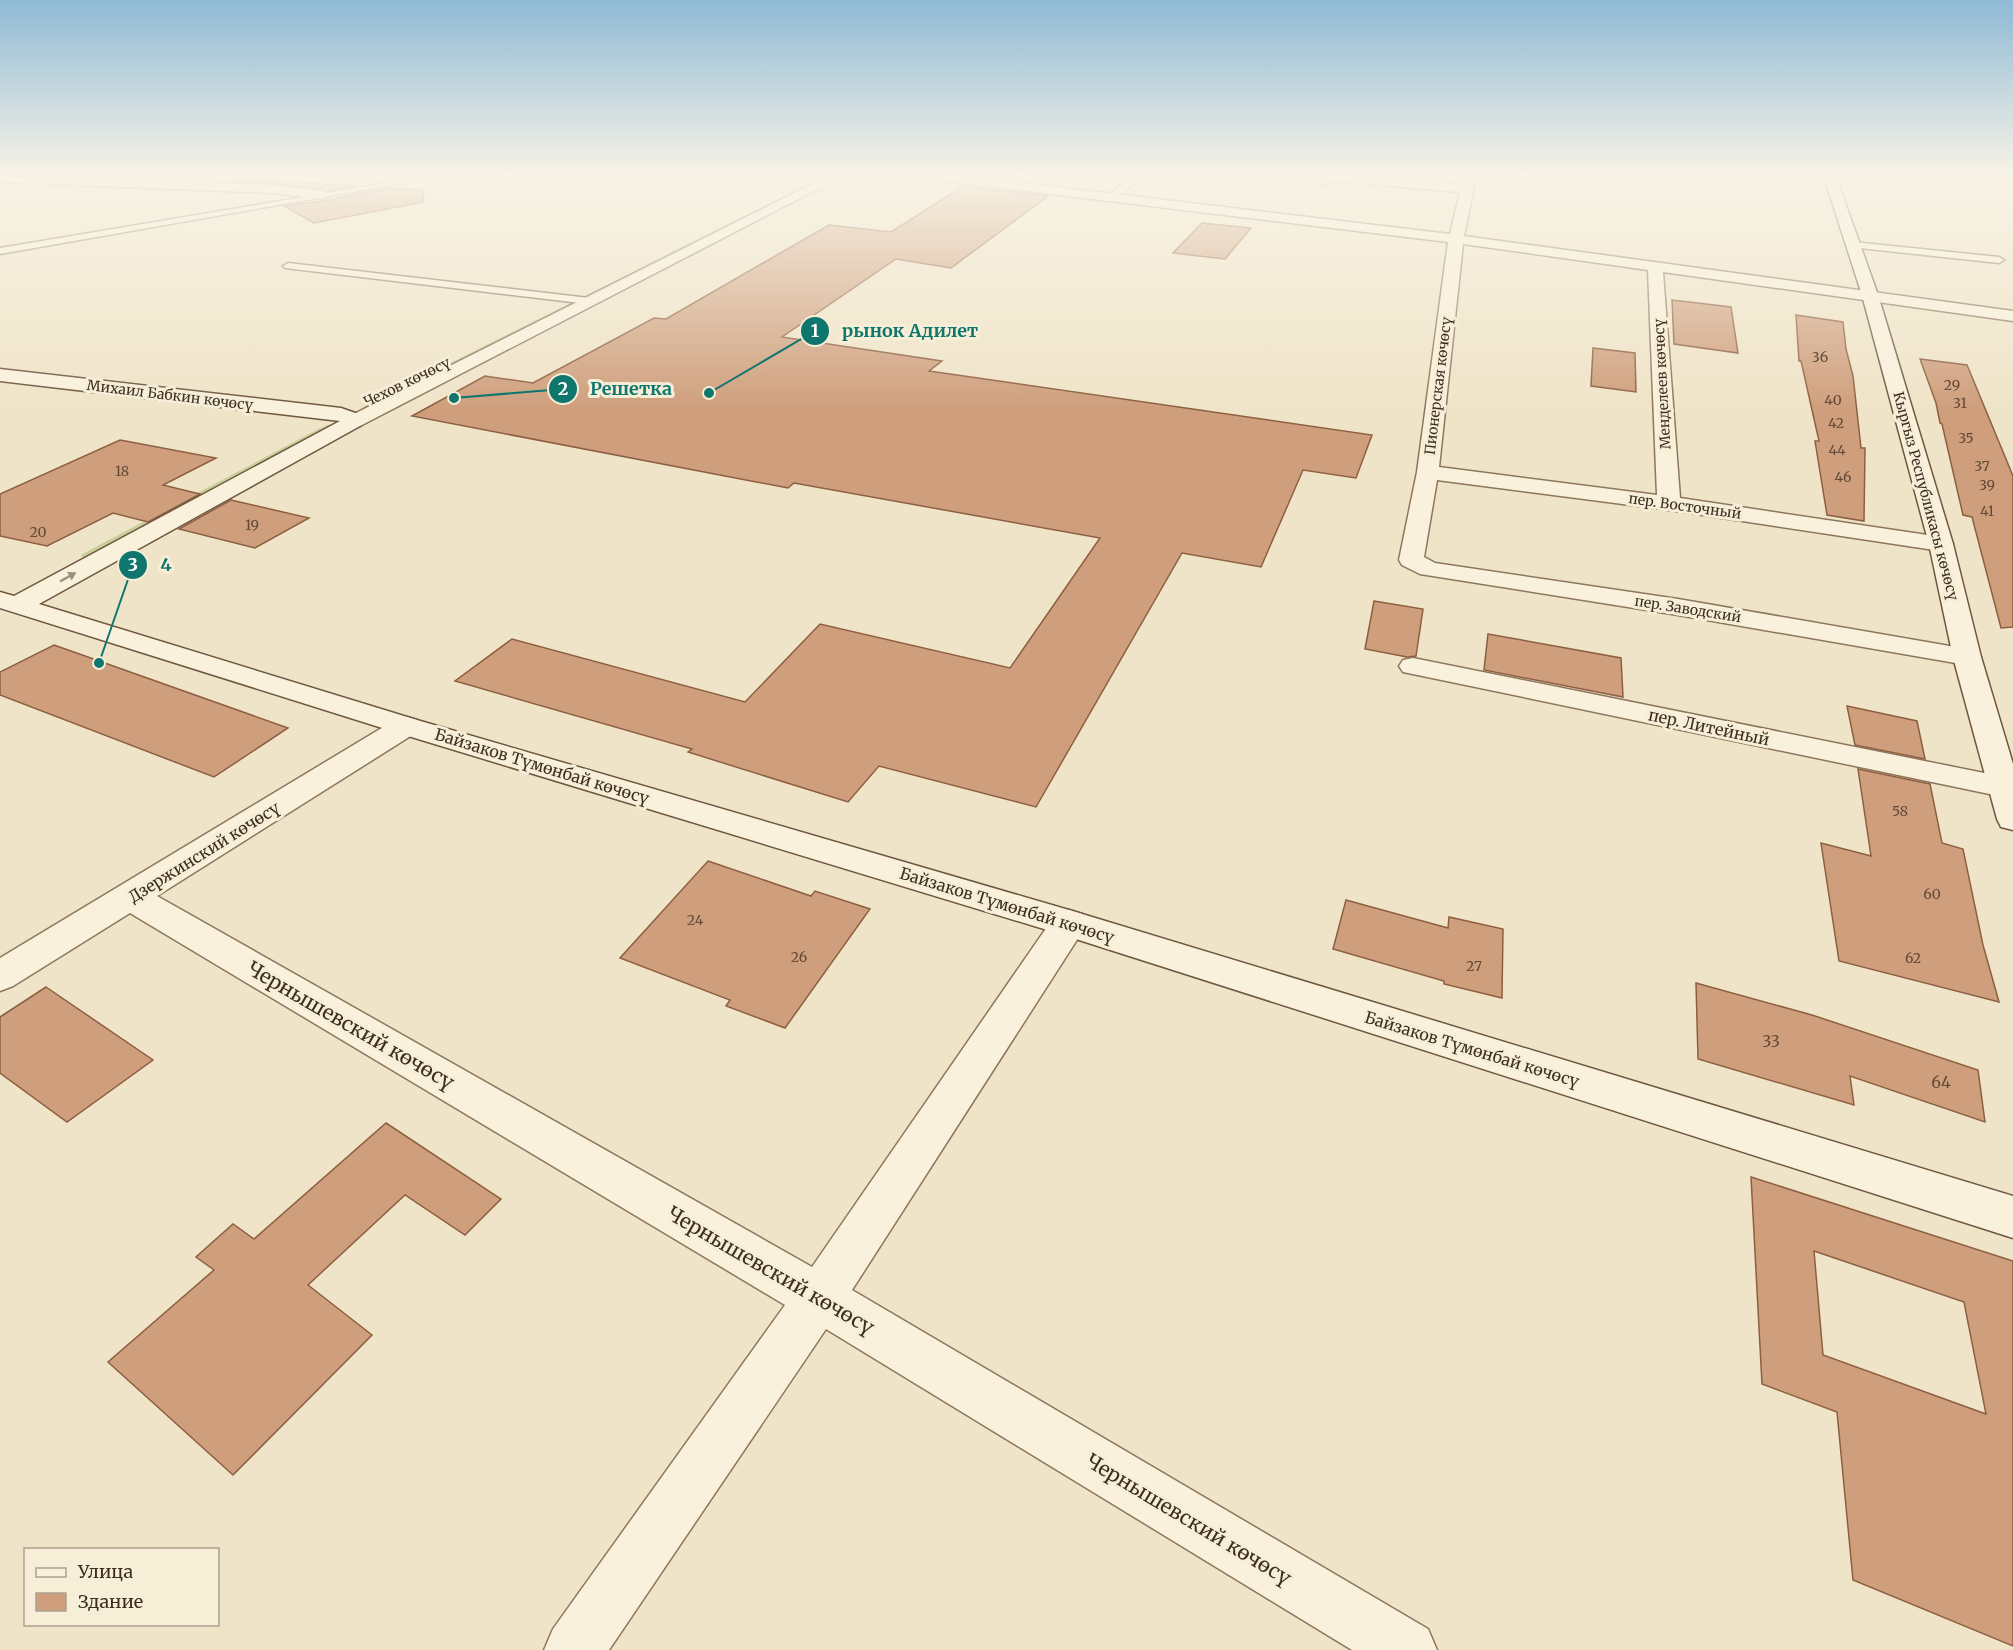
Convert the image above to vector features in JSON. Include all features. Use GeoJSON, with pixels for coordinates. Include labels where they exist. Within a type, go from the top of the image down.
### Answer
{"type":"FeatureCollection","features":[{"type":"Feature","properties":{"kind":"street","name":"Чехов көчөсү"},"geometry":{"type":"LineString","coordinates":[[6,600],[347,418],[669,254]]}},
{"type":"Feature","properties":{"kind":"street","name":"Чехов көчөсү"},"geometry":{"type":"LineString","coordinates":[[581,300],[676,254]]}},
{"type":"Feature","properties":{"kind":"street","name":"Пионерская көчөсү"},"geometry":{"type":"LineString","coordinates":[[1411,560],[1428,472],[1454,254]]}},
{"type":"Feature","properties":{"kind":"street"},"geometry":{"type":"LineString","coordinates":[[1567,254],[2013,316]]}},
{"type":"Feature","properties":{"kind":"street","name":"Кыргыз Республикасы көчөсү"},"geometry":{"type":"LineString","coordinates":[[1856,254],[1870,295],[1941,544],[1967,657],[2013,819]]}},
{"type":"Feature","properties":{"kind":"street","name":"Менделеев көчөсү"},"geometry":{"type":"LineString","coordinates":[[1655,266],[1669,503]]}},
{"type":"Feature","properties":{"kind":"street","name":"Михаил Бабкин көчөсү"},"geometry":{"type":"LineString","coordinates":[[0,375],[347,418]]}},
{"type":"Feature","properties":{"kind":"street","name":"пер. Восточный"},"geometry":{"type":"LineString","coordinates":[[1428,472],[1669,503],[1941,544]]}},
{"type":"Feature","properties":{"kind":"street","name":"пер. Заводский"},"geometry":{"type":"LineString","coordinates":[[1411,560],[1428,569],[1678,607],[1967,657]]}},
{"type":"Feature","properties":{"kind":"street","name":"Байзаков Түмөнбай көчөсү"},"geometry":{"type":"LineString","coordinates":[[6,600],[406,726],[1069,923],[2013,1217]]}},
{"type":"Feature","properties":{"kind":"street","name":"пер. Литейный"},"geometry":{"type":"LineString","coordinates":[[1413,666],[2004,788]]}},
{"type":"Feature","properties":{"kind":"street","name":"Дзержинский көчөсү"},"geometry":{"type":"LineString","coordinates":[[0,976],[406,726]]}},
{"type":"Feature","properties":{"kind":"street","name":"Чернышевский көчөсү"},"geometry":{"type":"LineString","coordinates":[[131,897],[819,1298],[1407,1650]]}},
{"type":"Feature","properties":{"kind":"street"},"geometry":{"type":"LineString","coordinates":[[574,1650],[819,1298],[1069,923]]}},
{"type":"Feature","properties":{"kind":"lane"},"geometry":{"type":"LineString","coordinates":[[1941,254],[1999,260]]}},
{"type":"Feature","properties":{"kind":"lane"},"geometry":{"type":"LineString","coordinates":[[288,266],[581,300]]}},
{"type":"Feature","properties":{"kind":"green space"},"geometry":{"type":"Polygon","coordinates":[[[668,254],[679,254],[375,408],[361,410],[668,254]]]}},
{"type":"Feature","properties":{"kind":"green space"},"geometry":{"type":"Polygon","coordinates":[[[328,425],[332,426],[89,557],[82,557],[81,555],[88,551],[328,425]]]}},
{"type":"Feature","properties":{"kind":"building"},"geometry":{"type":"Polygon","coordinates":[[[779,254],[970,254],[951,268],[896,259],[782,337],[942,361],[929,371],[1372,435],[1356,478],[1303,470],[1261,567],[1182,553],[1036,807],[879,766],[848,802],[688,752],[692,749],[455,681],[512,639],[745,702],[820,624],[1010,668],[1100,538],[794,483],[788,488],[412,416],[485,376],[533,383],[654,318],[666,319],[779,254]]]}},
{"type":"Feature","properties":{"kind":"building"},"geometry":{"type":"Polygon","coordinates":[[[1182,254],[1229,254],[1225,259],[1182,254]]]}},
{"type":"Feature","properties":{"kind":"building"},"geometry":{"type":"Polygon","coordinates":[[[1672,300],[1731,307],[1738,353],[1674,344],[1672,300]]]}},
{"type":"Feature","properties":{"kind":"building"},"geometry":{"type":"Polygon","coordinates":[[[1796,315],[1843,322],[1846,349],[1853,376],[1861,448],[1865,448],[1864,521],[1827,515],[1815,441],[1819,441],[1801,361],[1799,361],[1796,315]]]}},
{"type":"Feature","properties":{"kind":"building"},"geometry":{"type":"Polygon","coordinates":[[[1593,348],[1635,353],[1636,392],[1591,386],[1593,348]]]}},
{"type":"Feature","properties":{"kind":"building"},"geometry":{"type":"Polygon","coordinates":[[[1920,359],[1967,365],[2013,476],[2013,627],[2001,628],[1972,517],[1963,515],[1942,424],[1920,359]]]}},
{"type":"Feature","properties":{"kind":"building"},"geometry":{"type":"Polygon","coordinates":[[[120,440],[216,458],[163,485],[200,494],[148,522],[113,513],[47,546],[0,536],[0,494],[120,440]]]}},
{"type":"Feature","properties":{"kind":"building"},"geometry":{"type":"Polygon","coordinates":[[[231,500],[309,518],[255,548],[179,529],[231,500]]]}},
{"type":"Feature","properties":{"kind":"building"},"geometry":{"type":"Polygon","coordinates":[[[1374,601],[1423,609],[1416,656],[1407,657],[1365,649],[1374,601]]]}},
{"type":"Feature","properties":{"kind":"building"},"geometry":{"type":"Polygon","coordinates":[[[1488,634],[1621,658],[1623,697],[1484,670],[1488,634]]]}},
{"type":"Feature","properties":{"kind":"building"},"geometry":{"type":"Polygon","coordinates":[[[54,645],[288,728],[214,777],[0,695],[0,672],[54,645]]]}},
{"type":"Feature","properties":{"kind":"building"},"geometry":{"type":"Polygon","coordinates":[[[1847,706],[1917,721],[1925,759],[1855,745],[1847,706]]]}},
{"type":"Feature","properties":{"kind":"building"},"geometry":{"type":"Polygon","coordinates":[[[1858,769],[1930,784],[1942,843],[1963,849],[1983,945],[1999,1002],[1839,961],[1821,843],[1871,856],[1858,769]]]}},
{"type":"Feature","properties":{"kind":"building"},"geometry":{"type":"Polygon","coordinates":[[[708,861],[811,896],[815,891],[870,909],[785,1028],[726,1006],[730,1000],[620,958],[708,861]]]}},
{"type":"Feature","properties":{"kind":"building"},"geometry":{"type":"Polygon","coordinates":[[[1346,900],[1448,928],[1449,917],[1503,929],[1502,998],[1444,984],[1444,981],[1333,949],[1346,900]]]}},
{"type":"Feature","properties":{"kind":"building"},"geometry":{"type":"Polygon","coordinates":[[[1696,983],[1812,1015],[1978,1070],[1985,1122],[1850,1076],[1854,1105],[1698,1059],[1696,983]]]}},
{"type":"Feature","properties":{"kind":"building"},"geometry":{"type":"Polygon","coordinates":[[[46,987],[153,1060],[67,1122],[0,1073],[0,1017],[46,987]]]}},
{"type":"Feature","properties":{"kind":"building"},"geometry":{"type":"Polygon","coordinates":[[[386,1123],[501,1199],[465,1235],[405,1195],[308,1285],[372,1335],[233,1475],[108,1362],[214,1270],[196,1257],[233,1224],[254,1239],[386,1123]]]}},
{"type":"Feature","properties":{"kind":"building"},"geometry":{"type":"Polygon","coordinates":[[[1751,1177],[2013,1261],[2013,1646],[1853,1580],[1837,1412],[1762,1384],[1751,1177]],[[1814,1251],[1823,1355],[1986,1414],[1964,1302],[1814,1251]]]}},
{"type":"Feature","properties":{"kind":"place","name":"рынок Адилет"},"geometry":{"type":"Point","coordinates":[709,393]}},
{"type":"Feature","properties":{"kind":"place","name":"Решетка"},"geometry":{"type":"Point","coordinates":[454,398]}},
{"type":"Feature","properties":{"kind":"place","name":"4"},"geometry":{"type":"Point","coordinates":[99,663]}}]}
